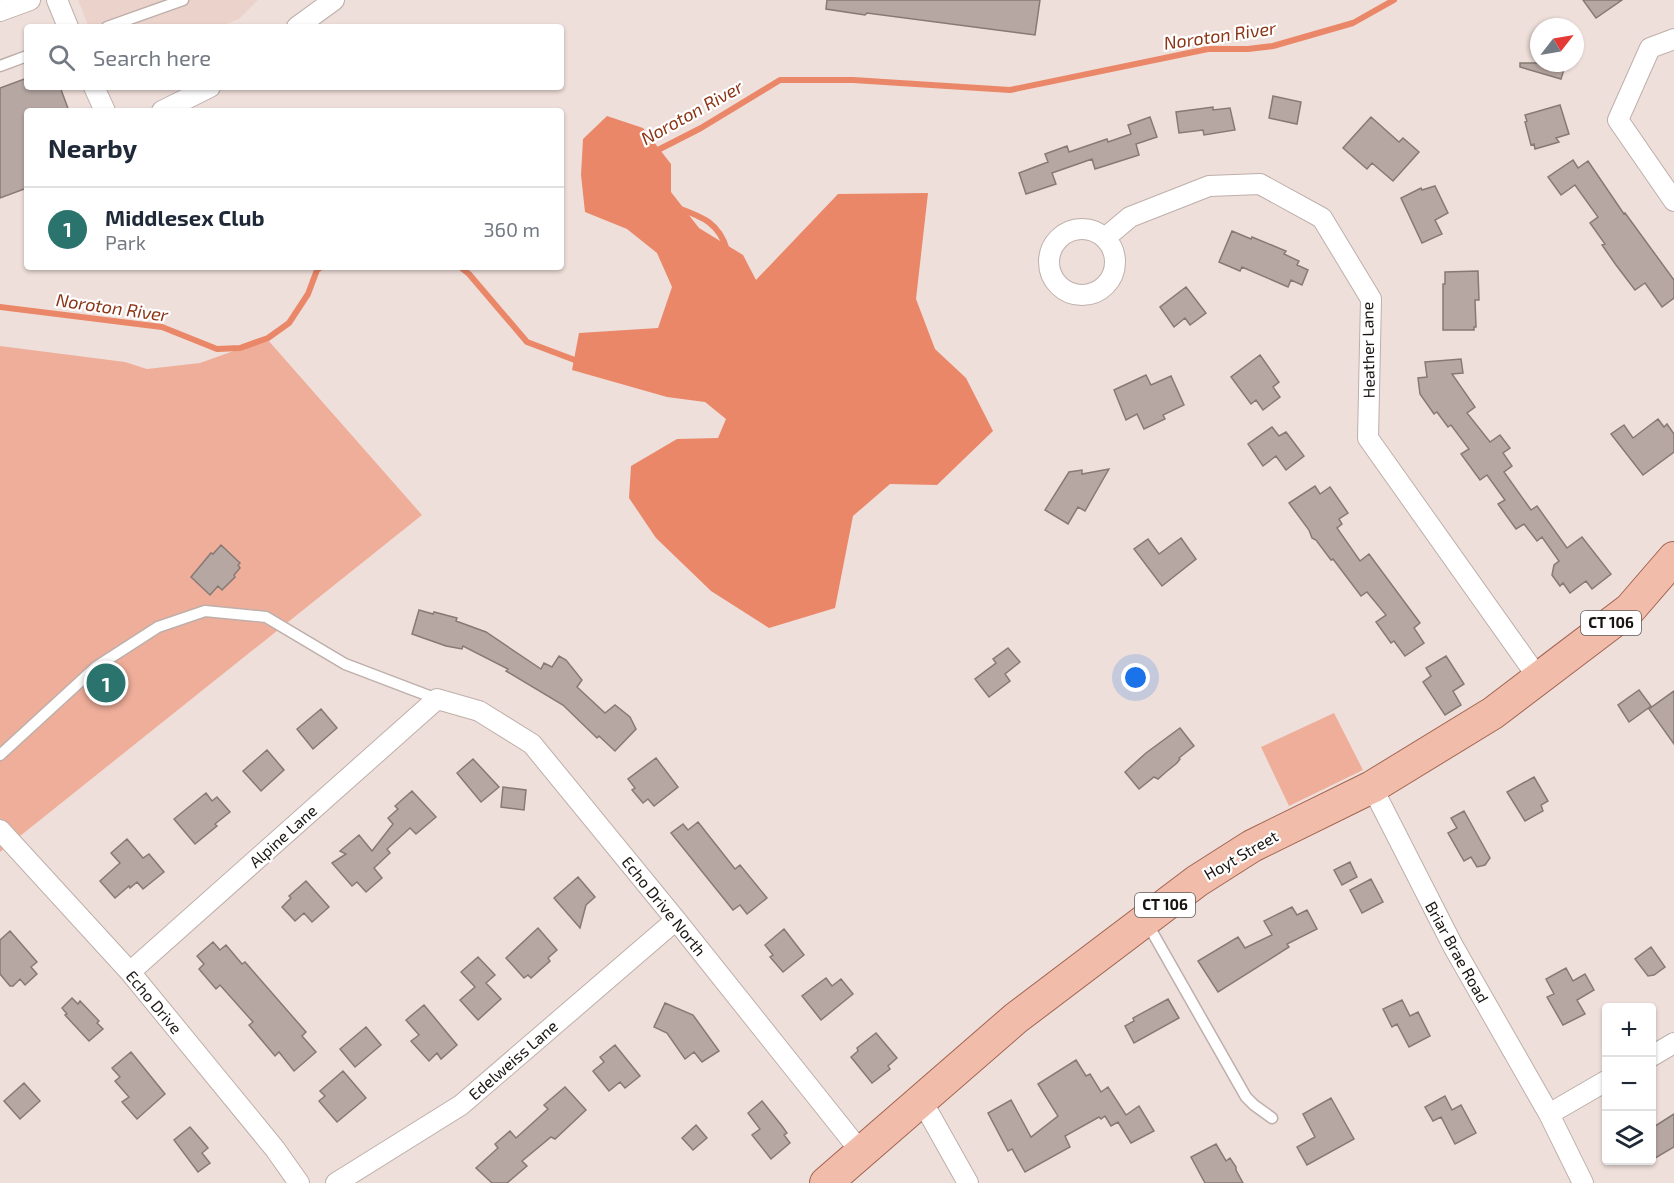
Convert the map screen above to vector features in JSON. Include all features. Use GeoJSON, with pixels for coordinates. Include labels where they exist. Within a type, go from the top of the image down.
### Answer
{"type":"FeatureCollection","features":[{"type":"Feature","properties":{"kind":"main road","name":"Hoyt Street"},"geometry":{"type":"LineString","coordinates":[[826,1183],[1016,1018],[1197,881],[1252,846],[1372,787],[1493,713],[1630,609],[1674,558]]}},
{"type":"Feature","properties":{"kind":"street"},"geometry":{"type":"LineString","coordinates":[[57,0],[67,24]]}},
{"type":"Feature","properties":{"kind":"street"},"geometry":{"type":"LineString","coordinates":[[301,24],[334,0]]}},
{"type":"Feature","properties":{"kind":"street"},"geometry":{"type":"LineString","coordinates":[[1674,39],[1650,48],[1618,120],[1674,201]]}},
{"type":"Feature","properties":{"kind":"street"},"geometry":{"type":"LineString","coordinates":[[95,90],[104,108]]}},
{"type":"Feature","properties":{"kind":"street"},"geometry":{"type":"LineString","coordinates":[[168,108],[204,90]]}},
{"type":"Feature","properties":{"kind":"street","name":"Heather Lane"},"geometry":{"type":"LineString","coordinates":[[1105,238],[1130,217],[1209,186],[1260,184],[1322,218],[1371,299],[1368,438],[1539,679]]}},
{"type":"Feature","properties":{"kind":"street","name":"Echo Drive North"},"geometry":{"type":"LineString","coordinates":[[437,699],[479,711],[532,744],[861,1152]]}},
{"type":"Feature","properties":{"kind":"street","name":"Alpine Lane"},"geometry":{"type":"LineString","coordinates":[[130,972],[437,699]]}},
{"type":"Feature","properties":{"kind":"street","name":"Briar Brae Road"},"geometry":{"type":"LineString","coordinates":[[1372,787],[1453,946],[1549,1114],[1583,1183]]}},
{"type":"Feature","properties":{"kind":"street","name":"Echo Drive"},"geometry":{"type":"LineString","coordinates":[[0,830],[130,972],[275,1149],[299,1183]]}},
{"type":"Feature","properties":{"kind":"street","name":"Edelweiss Lane"},"geometry":{"type":"LineString","coordinates":[[336,1183],[461,1105],[676,920]]}},
{"type":"Feature","properties":{"kind":"street"},"geometry":{"type":"LineString","coordinates":[[1656,1054],[1674,1043]]}},
{"type":"Feature","properties":{"kind":"street"},"geometry":{"type":"LineString","coordinates":[[1549,1114],[1602,1083]]}},
{"type":"Feature","properties":{"kind":"street"},"geometry":{"type":"LineString","coordinates":[[922,1101],[968,1183]]}},
{"type":"Feature","properties":{"kind":"lane"},"geometry":{"type":"LineString","coordinates":[[115,24],[183,0]]}},
{"type":"Feature","properties":{"kind":"lane"},"geometry":{"type":"LineString","coordinates":[[0,66],[24,57]]}},
{"type":"Feature","properties":{"kind":"lane"},"geometry":{"type":"LineString","coordinates":[[0,755],[96,667],[158,627],[205,611],[266,617],[345,664],[437,699]]}},
{"type":"Feature","properties":{"kind":"lane"},"geometry":{"type":"LineString","coordinates":[[1145,920],[1246,1097],[1272,1118]]}},
{"type":"Feature","properties":{"kind":"shaded area"},"geometry":{"type":"Polygon","coordinates":[[[78,0],[258,0],[239,19],[227,24],[88,24],[78,0]]]}},
{"type":"Feature","properties":{"kind":"shaded area"},"geometry":{"type":"Polygon","coordinates":[[[607,116],[643,128],[671,164],[671,192],[699,228],[743,255],[756,280],[838,194],[928,193],[916,299],[935,349],[966,378],[993,431],[937,485],[890,484],[853,516],[835,608],[769,628],[711,591],[656,538],[629,498],[631,466],[677,439],[718,438],[726,419],[705,402],[667,397],[572,370],[579,333],[658,328],[672,287],[657,253],[627,229],[585,212],[581,175],[583,139],[607,116]]]}},
{"type":"Feature","properties":{"kind":"shaded area"},"geometry":{"type":"Polygon","coordinates":[[[267,339],[422,515],[0,852],[0,346],[125,362],[147,369],[200,363],[267,339]]]}},
{"type":"Feature","properties":{"kind":"shaded area"},"geometry":{"type":"Polygon","coordinates":[[[1334,713],[1363,770],[1289,806],[1261,747],[1334,713]]]}},
{"type":"Feature","properties":{"kind":"building"},"geometry":{"type":"Polygon","coordinates":[[[827,0],[1040,0],[1035,35],[826,9],[827,0]]]}},
{"type":"Feature","properties":{"kind":"building"},"geometry":{"type":"Polygon","coordinates":[[[1583,0],[1622,0],[1596,18],[1583,0]]]}},
{"type":"Feature","properties":{"kind":"building"},"geometry":{"type":"Polygon","coordinates":[[[1520,63],[1530,63],[1530,70],[1520,67],[1520,63]]]}},
{"type":"Feature","properties":{"kind":"building"},"geometry":{"type":"Polygon","coordinates":[[[1537,72],[1563,72],[1561,79],[1537,72]]]}},
{"type":"Feature","properties":{"kind":"building"},"geometry":{"type":"Polygon","coordinates":[[[24,79],[24,90],[61,90],[68,108],[24,108],[24,189],[0,198],[0,88],[24,79]]]}},
{"type":"Feature","properties":{"kind":"building"},"geometry":{"type":"Polygon","coordinates":[[[1273,96],[1301,102],[1297,124],[1269,118],[1273,96]]]}},
{"type":"Feature","properties":{"kind":"building"},"geometry":{"type":"Polygon","coordinates":[[[1560,105],[1569,134],[1556,138],[1559,142],[1535,149],[1534,144],[1531,145],[1525,115],[1560,105]]]}},
{"type":"Feature","properties":{"kind":"building"},"geometry":{"type":"Polygon","coordinates":[[[1213,107],[1213,110],[1230,108],[1235,130],[1204,135],[1203,130],[1179,133],[1176,112],[1213,107]]]}},
{"type":"Feature","properties":{"kind":"building"},"geometry":{"type":"Polygon","coordinates":[[[1150,117],[1157,137],[1136,144],[1139,155],[1095,169],[1092,159],[1052,173],[1056,184],[1026,194],[1019,173],[1048,162],[1045,154],[1067,146],[1069,152],[1107,139],[1108,142],[1131,134],[1128,125],[1150,117]]]}},
{"type":"Feature","properties":{"kind":"building"},"geometry":{"type":"Polygon","coordinates":[[[1371,117],[1399,142],[1403,138],[1419,152],[1393,181],[1372,163],[1367,169],[1343,148],[1371,117]]]}},
{"type":"Feature","properties":{"kind":"building"},"geometry":{"type":"Polygon","coordinates":[[[1573,160],[1578,168],[1588,161],[1624,214],[1674,280],[1674,298],[1662,307],[1645,283],[1635,290],[1616,265],[1590,223],[1598,217],[1575,185],[1561,195],[1548,177],[1573,160]]]}},
{"type":"Feature","properties":{"kind":"building"},"geometry":{"type":"Polygon","coordinates":[[[1435,186],[1448,213],[1435,220],[1442,234],[1422,243],[1401,198],[1421,188],[1422,190],[1435,186]]]}},
{"type":"Feature","properties":{"kind":"building"},"geometry":{"type":"Polygon","coordinates":[[[1232,231],[1286,251],[1284,254],[1299,261],[1297,265],[1308,270],[1302,285],[1291,280],[1288,287],[1242,267],[1240,271],[1219,262],[1232,231]]]}},
{"type":"Feature","properties":{"kind":"building"},"geometry":{"type":"Polygon","coordinates":[[[1478,271],[1479,300],[1475,300],[1476,327],[1474,330],[1443,330],[1445,272],[1478,271]]]}},
{"type":"Feature","properties":{"kind":"building"},"geometry":{"type":"Polygon","coordinates":[[[1186,287],[1206,313],[1190,325],[1185,318],[1174,327],[1160,307],[1186,287]]]}},
{"type":"Feature","properties":{"kind":"building"},"geometry":{"type":"Polygon","coordinates":[[[1260,355],[1279,382],[1273,387],[1280,397],[1263,410],[1256,400],[1251,404],[1231,377],[1260,355]]]}},
{"type":"Feature","properties":{"kind":"building"},"geometry":{"type":"Polygon","coordinates":[[[1461,359],[1463,373],[1452,374],[1475,407],[1467,413],[1490,442],[1500,435],[1510,448],[1503,453],[1512,466],[1504,472],[1531,510],[1537,506],[1567,548],[1582,537],[1611,574],[1592,589],[1586,581],[1570,593],[1563,583],[1560,586],[1552,575],[1554,565],[1559,561],[1542,537],[1537,541],[1524,524],[1516,529],[1498,504],[1505,500],[1487,475],[1480,480],[1461,454],[1469,449],[1451,425],[1448,427],[1437,412],[1434,414],[1420,394],[1418,378],[1427,377],[1425,362],[1461,359]]]}},
{"type":"Feature","properties":{"kind":"building"},"geometry":{"type":"Polygon","coordinates":[[[1146,375],[1151,385],[1171,376],[1184,405],[1163,415],[1165,419],[1144,429],[1137,414],[1126,420],[1114,390],[1146,375]]]}},
{"type":"Feature","properties":{"kind":"building"},"geometry":{"type":"Polygon","coordinates":[[[1658,419],[1664,427],[1667,424],[1674,434],[1674,452],[1643,475],[1611,434],[1624,425],[1633,438],[1658,419]]]}},
{"type":"Feature","properties":{"kind":"building"},"geometry":{"type":"Polygon","coordinates":[[[1272,427],[1279,436],[1286,432],[1304,456],[1286,470],[1276,456],[1263,466],[1248,444],[1272,427]]]}},
{"type":"Feature","properties":{"kind":"building"},"geometry":{"type":"Polygon","coordinates":[[[1109,469],[1085,511],[1078,507],[1068,524],[1045,510],[1069,472],[1082,470],[1082,474],[1109,469]]]}},
{"type":"Feature","properties":{"kind":"building"},"geometry":{"type":"Polygon","coordinates":[[[1315,486],[1320,494],[1330,487],[1348,513],[1339,519],[1342,524],[1337,528],[1360,561],[1369,554],[1420,623],[1414,628],[1424,643],[1405,656],[1394,641],[1391,643],[1376,622],[1386,615],[1367,592],[1361,596],[1333,559],[1331,560],[1312,538],[1309,530],[1289,503],[1315,486]]]}},
{"type":"Feature","properties":{"kind":"building"},"geometry":{"type":"Polygon","coordinates":[[[1181,538],[1196,559],[1162,586],[1134,549],[1148,539],[1159,554],[1181,538]]]}},
{"type":"Feature","properties":{"kind":"building"},"geometry":{"type":"Polygon","coordinates":[[[221,545],[240,563],[238,565],[240,568],[234,575],[235,577],[222,590],[218,586],[210,595],[191,577],[211,553],[213,554],[221,545]]]}},
{"type":"Feature","properties":{"kind":"building"},"geometry":{"type":"Polygon","coordinates":[[[419,610],[457,618],[456,621],[486,632],[541,669],[544,663],[552,667],[559,656],[566,660],[582,680],[577,687],[605,713],[615,705],[630,717],[636,729],[615,751],[599,736],[597,738],[563,705],[506,671],[508,669],[463,646],[462,649],[446,646],[412,634],[419,610]]]}},
{"type":"Feature","properties":{"kind":"building"},"geometry":{"type":"Polygon","coordinates":[[[1008,648],[1020,662],[1005,674],[1010,681],[989,697],[975,679],[996,663],[993,659],[1008,648]]]}},
{"type":"Feature","properties":{"kind":"building"},"geometry":{"type":"Polygon","coordinates":[[[1446,656],[1464,684],[1453,691],[1461,705],[1445,715],[1423,682],[1431,676],[1426,668],[1446,656]]]}},
{"type":"Feature","properties":{"kind":"building"},"geometry":{"type":"Polygon","coordinates":[[[1639,690],[1651,706],[1629,722],[1618,705],[1639,690]]]}},
{"type":"Feature","properties":{"kind":"building"},"geometry":{"type":"Polygon","coordinates":[[[1674,691],[1674,744],[1649,709],[1674,691]]]}},
{"type":"Feature","properties":{"kind":"building"},"geometry":{"type":"Polygon","coordinates":[[[321,709],[337,728],[313,749],[297,729],[321,709]]]}},
{"type":"Feature","properties":{"kind":"building"},"geometry":{"type":"Polygon","coordinates":[[[1180,728],[1194,746],[1158,779],[1154,777],[1139,789],[1125,772],[1180,728]]]}},
{"type":"Feature","properties":{"kind":"building"},"geometry":{"type":"Polygon","coordinates":[[[267,750],[284,770],[261,791],[243,771],[267,750]]]}},
{"type":"Feature","properties":{"kind":"building"},"geometry":{"type":"Polygon","coordinates":[[[656,758],[678,787],[654,806],[648,799],[643,803],[632,790],[635,788],[628,779],[656,758]]]}},
{"type":"Feature","properties":{"kind":"building"},"geometry":{"type":"Polygon","coordinates":[[[473,759],[499,787],[481,802],[457,773],[473,759]]]}},
{"type":"Feature","properties":{"kind":"building"},"geometry":{"type":"Polygon","coordinates":[[[1534,777],[1548,801],[1541,805],[1543,811],[1525,821],[1507,792],[1534,777]]]}},
{"type":"Feature","properties":{"kind":"building"},"geometry":{"type":"Polygon","coordinates":[[[503,787],[526,790],[524,810],[501,807],[503,787]]]}},
{"type":"Feature","properties":{"kind":"building"},"geometry":{"type":"Polygon","coordinates":[[[412,791],[436,817],[416,834],[410,828],[387,849],[390,853],[374,868],[382,878],[366,892],[357,882],[352,886],[332,863],[346,854],[340,851],[359,835],[372,851],[393,824],[388,818],[398,809],[395,806],[412,791]]]}},
{"type":"Feature","properties":{"kind":"building"},"geometry":{"type":"Polygon","coordinates":[[[206,793],[212,801],[217,797],[230,812],[195,844],[174,819],[206,793]]]}},
{"type":"Feature","properties":{"kind":"building"},"geometry":{"type":"Polygon","coordinates":[[[1464,811],[1490,858],[1485,865],[1477,867],[1471,857],[1464,861],[1448,833],[1457,828],[1451,818],[1464,811]]]}},
{"type":"Feature","properties":{"kind":"building"},"geometry":{"type":"Polygon","coordinates":[[[698,822],[735,869],[740,865],[767,898],[747,914],[740,905],[733,910],[671,833],[683,824],[688,830],[698,822]]]}},
{"type":"Feature","properties":{"kind":"building"},"geometry":{"type":"Polygon","coordinates":[[[127,839],[143,858],[149,854],[164,872],[143,889],[137,882],[115,898],[100,881],[120,863],[111,853],[127,839]]]}},
{"type":"Feature","properties":{"kind":"building"},"geometry":{"type":"Polygon","coordinates":[[[1350,862],[1357,877],[1342,885],[1334,870],[1350,862]]]}},
{"type":"Feature","properties":{"kind":"building"},"geometry":{"type":"Polygon","coordinates":[[[578,877],[595,897],[586,905],[580,928],[554,898],[578,877]]]}},
{"type":"Feature","properties":{"kind":"building"},"geometry":{"type":"Polygon","coordinates":[[[1371,879],[1383,902],[1362,913],[1350,890],[1371,879]]]}},
{"type":"Feature","properties":{"kind":"building"},"geometry":{"type":"Polygon","coordinates":[[[306,881],[329,907],[312,922],[304,913],[295,921],[282,907],[291,898],[289,896],[306,881]]]}},
{"type":"Feature","properties":{"kind":"building"},"geometry":{"type":"Polygon","coordinates":[[[1292,907],[1297,915],[1307,910],[1317,929],[1287,944],[1289,947],[1218,992],[1198,961],[1238,937],[1245,948],[1272,935],[1264,921],[1292,907]]]}},
{"type":"Feature","properties":{"kind":"building"},"geometry":{"type":"Polygon","coordinates":[[[538,928],[557,950],[548,958],[550,961],[531,978],[528,975],[524,978],[506,958],[538,928]]]}},
{"type":"Feature","properties":{"kind":"building"},"geometry":{"type":"Polygon","coordinates":[[[784,929],[804,955],[783,972],[770,957],[773,955],[765,945],[784,929]]]}},
{"type":"Feature","properties":{"kind":"building"},"geometry":{"type":"Polygon","coordinates":[[[10,931],[37,962],[31,967],[37,974],[25,985],[20,979],[10,986],[0,974],[0,940],[10,931]]]}},
{"type":"Feature","properties":{"kind":"building"},"geometry":{"type":"Polygon","coordinates":[[[213,942],[220,950],[226,945],[242,964],[245,962],[306,1032],[302,1036],[316,1052],[294,1071],[279,1052],[275,1056],[249,1025],[253,1022],[220,985],[216,989],[199,969],[204,964],[197,956],[213,942]]]}},
{"type":"Feature","properties":{"kind":"building"},"geometry":{"type":"Polygon","coordinates":[[[1651,947],[1665,967],[1654,975],[1648,976],[1635,959],[1651,947]]]}},
{"type":"Feature","properties":{"kind":"building"},"geometry":{"type":"Polygon","coordinates":[[[478,957],[495,975],[486,983],[501,999],[478,1020],[460,1000],[475,987],[461,972],[478,957]]]}},
{"type":"Feature","properties":{"kind":"building"},"geometry":{"type":"Polygon","coordinates":[[[1566,968],[1573,981],[1585,974],[1594,990],[1577,1000],[1585,1014],[1563,1025],[1547,997],[1554,994],[1546,979],[1566,968]]]}},
{"type":"Feature","properties":{"kind":"building"},"geometry":{"type":"Polygon","coordinates":[[[826,978],[832,986],[841,979],[853,994],[821,1020],[802,996],[826,978]]]}},
{"type":"Feature","properties":{"kind":"building"},"geometry":{"type":"Polygon","coordinates":[[[72,998],[78,1004],[80,1001],[99,1021],[97,1023],[103,1029],[89,1041],[65,1015],[67,1014],[62,1008],[72,998]]]}},
{"type":"Feature","properties":{"kind":"building"},"geometry":{"type":"Polygon","coordinates":[[[1168,999],[1179,1018],[1134,1043],[1125,1026],[1134,1021],[1133,1018],[1168,999]]]}},
{"type":"Feature","properties":{"kind":"building"},"geometry":{"type":"Polygon","coordinates":[[[1402,1000],[1410,1016],[1418,1012],[1430,1036],[1409,1047],[1397,1024],[1392,1027],[1383,1009],[1402,1000]]]}},
{"type":"Feature","properties":{"kind":"building"},"geometry":{"type":"Polygon","coordinates":[[[665,1003],[693,1015],[719,1051],[702,1062],[694,1052],[685,1059],[667,1033],[654,1027],[665,1003]]]}},
{"type":"Feature","properties":{"kind":"building"},"geometry":{"type":"Polygon","coordinates":[[[424,1005],[457,1045],[441,1059],[437,1053],[429,1061],[411,1041],[419,1035],[406,1020],[424,1005]]]}},
{"type":"Feature","properties":{"kind":"building"},"geometry":{"type":"Polygon","coordinates":[[[366,1027],[381,1045],[355,1067],[340,1049],[366,1027]]]}},
{"type":"Feature","properties":{"kind":"building"},"geometry":{"type":"Polygon","coordinates":[[[876,1033],[897,1058],[888,1066],[890,1069],[872,1083],[851,1057],[858,1051],[857,1048],[876,1033]]]}},
{"type":"Feature","properties":{"kind":"building"},"geometry":{"type":"Polygon","coordinates":[[[615,1045],[640,1076],[625,1088],[620,1082],[609,1091],[593,1071],[604,1062],[600,1057],[615,1045]]]}},
{"type":"Feature","properties":{"kind":"building"},"geometry":{"type":"Polygon","coordinates":[[[131,1052],[165,1094],[137,1119],[122,1102],[129,1097],[115,1081],[120,1077],[112,1068],[131,1052]]]}},
{"type":"Feature","properties":{"kind":"building"},"geometry":{"type":"Polygon","coordinates":[[[1076,1060],[1086,1076],[1090,1074],[1101,1092],[1108,1087],[1126,1115],[1139,1106],[1154,1131],[1131,1143],[1118,1122],[1111,1126],[1105,1116],[1101,1119],[1099,1117],[1065,1136],[1070,1147],[1025,1172],[1012,1149],[1008,1151],[988,1113],[1011,1100],[1031,1137],[1058,1116],[1038,1084],[1076,1060]]]}},
{"type":"Feature","properties":{"kind":"building"},"geometry":{"type":"Polygon","coordinates":[[[343,1071],[366,1098],[337,1122],[319,1101],[325,1096],[320,1091],[343,1071]]]}},
{"type":"Feature","properties":{"kind":"building"},"geometry":{"type":"Polygon","coordinates":[[[24,1083],[40,1101],[20,1119],[4,1101],[24,1083]]]}},
{"type":"Feature","properties":{"kind":"building"},"geometry":{"type":"Polygon","coordinates":[[[565,1087],[586,1110],[555,1139],[551,1137],[522,1161],[527,1166],[507,1183],[492,1183],[476,1168],[498,1148],[495,1144],[510,1131],[516,1138],[548,1109],[544,1105],[565,1087]]]}},
{"type":"Feature","properties":{"kind":"building"},"geometry":{"type":"Polygon","coordinates":[[[1445,1096],[1452,1110],[1461,1105],[1476,1133],[1455,1144],[1441,1117],[1433,1121],[1425,1107],[1445,1096]]]}},
{"type":"Feature","properties":{"kind":"building"},"geometry":{"type":"Polygon","coordinates":[[[1331,1098],[1354,1139],[1307,1165],[1297,1147],[1315,1137],[1303,1114],[1331,1098]]]}},
{"type":"Feature","properties":{"kind":"building"},"geometry":{"type":"Polygon","coordinates":[[[762,1101],[787,1133],[784,1135],[790,1143],[771,1159],[752,1135],[760,1129],[748,1113],[762,1101]]]}},
{"type":"Feature","properties":{"kind":"building"},"geometry":{"type":"Polygon","coordinates":[[[1674,1114],[1674,1147],[1656,1158],[1656,1125],[1674,1114]]]}},
{"type":"Feature","properties":{"kind":"building"},"geometry":{"type":"Polygon","coordinates":[[[696,1125],[707,1138],[693,1150],[682,1138],[696,1125]]]}},
{"type":"Feature","properties":{"kind":"building"},"geometry":{"type":"Polygon","coordinates":[[[190,1127],[208,1148],[202,1153],[210,1163],[198,1172],[174,1140],[190,1127]]]}},
{"type":"Feature","properties":{"kind":"building"},"geometry":{"type":"Polygon","coordinates":[[[1216,1144],[1226,1161],[1230,1158],[1243,1183],[1205,1183],[1191,1157],[1216,1144]]]}},
{"type":"Feature","properties":{"kind":"waterway","name":"Noroton River"},"geometry":{"type":"LineString","coordinates":[[654,152],[701,128],[780,80],[853,80],[1010,90],[1208,49],[1248,49],[1273,46],[1353,23],[1394,0]]}},
{"type":"Feature","properties":{"kind":"waterway","name":"Noroton River"},"geometry":{"type":"LineString","coordinates":[[678,208],[715,227],[727,250]]}},
{"type":"Feature","properties":{"kind":"waterway","name":"Noroton River"},"geometry":{"type":"LineString","coordinates":[[0,307],[162,327],[217,349],[240,348],[268,338],[289,323],[308,294],[317,270]]}},
{"type":"Feature","properties":{"kind":"waterway","name":"Noroton River"},"geometry":{"type":"LineString","coordinates":[[464,270],[527,342],[580,362]]}},
{"type":"Feature","properties":{"kind":"place","name":"Middlesex Club"},"geometry":{"type":"Point","coordinates":[106,683]}}]}
